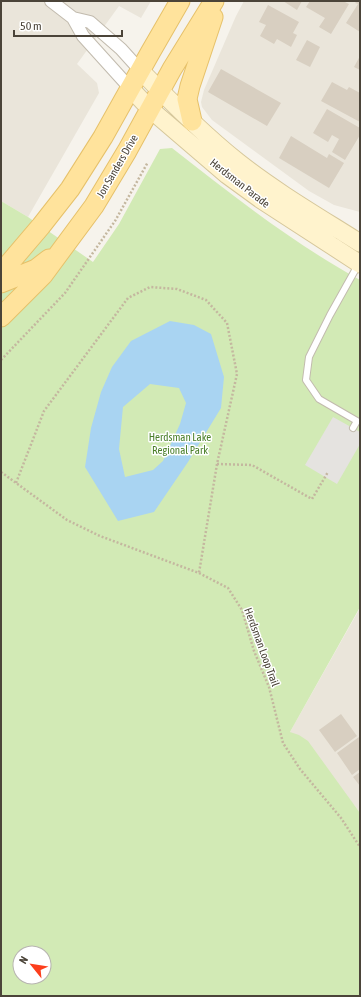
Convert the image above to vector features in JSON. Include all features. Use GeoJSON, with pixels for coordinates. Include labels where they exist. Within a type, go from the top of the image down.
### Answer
{"type":"FeatureCollection","features":[{"type":"Feature","properties":{"kind":"main road"},"geometry":{"type":"LineString","coordinates":[[1,273],[70,189],[103,137],[180,1]]}},
{"type":"Feature","properties":{"kind":"main road","name":"Jon Sanders Drive"},"geometry":{"type":"LineString","coordinates":[[1,317],[43,275],[94,206],[127,151],[172,70],[214,1]]}},
{"type":"Feature","properties":{"kind":"main road"},"geometry":{"type":"LineString","coordinates":[[192,121],[187,99],[218,1]]}},
{"type":"Feature","properties":{"kind":"main road","name":"Herdsman Parade"},"geometry":{"type":"LineString","coordinates":[[140,70],[192,121],[238,161],[269,185],[300,206],[360,243]]}},
{"type":"Feature","properties":{"kind":"main road","name":"Herdsman Parade"},"geometry":{"type":"LineString","coordinates":[[130,88],[150,109],[227,175],[260,200],[360,263]]}},
{"type":"Feature","properties":{"kind":"main road"},"geometry":{"type":"LineString","coordinates":[[1,283],[36,269],[66,244]]}},
{"type":"Feature","properties":{"kind":"street"},"geometry":{"type":"LineString","coordinates":[[51,1],[73,18],[83,36],[130,88]]}},
{"type":"Feature","properties":{"kind":"street"},"geometry":{"type":"LineString","coordinates":[[73,18],[90,22],[121,49],[140,70]]}},
{"type":"Feature","properties":{"kind":"lane"},"geometry":{"type":"LineString","coordinates":[[353,428],[357,421],[319,399],[306,380],[309,357],[330,315],[360,263]]}},
{"type":"Feature","properties":{"kind":"path"},"geometry":{"type":"LineString","coordinates":[[1,360],[65,293],[115,221],[148,162]]}},
{"type":"Feature","properties":{"kind":"path"},"geometry":{"type":"LineString","coordinates":[[16,483],[44,411],[128,298],[150,287],[177,289],[206,300],[227,323],[237,374],[216,464],[199,573]]}},
{"type":"Feature","properties":{"kind":"path"},"geometry":{"type":"LineString","coordinates":[[216,464],[252,465],[312,500],[328,472]]}},
{"type":"Feature","properties":{"kind":"path","name":"Herdsman Loop Trail"},"geometry":{"type":"LineString","coordinates":[[1,472],[67,520],[100,536],[199,573],[228,588],[242,610],[254,651],[269,687],[283,743],[300,769],[341,818],[360,848]]}},
{"type":"Feature","properties":{"kind":"shaded area"},"geometry":{"type":"Polygon","coordinates":[[[1,1],[151,1],[141,18],[119,6],[77,64],[97,83],[99,93],[28,217],[1,201],[1,1]]]}},
{"type":"Feature","properties":{"kind":"shaded area"},"geometry":{"type":"Polygon","coordinates":[[[244,1],[360,1],[360,212],[334,205],[309,191],[212,120],[202,107],[201,102],[204,90],[244,1]]]}},
{"type":"Feature","properties":{"kind":"shaded area"},"geometry":{"type":"Polygon","coordinates":[[[333,417],[360,432],[360,444],[337,484],[305,465],[333,417]]]}},
{"type":"Feature","properties":{"kind":"shaded area"},"geometry":{"type":"Polygon","coordinates":[[[360,608],[360,813],[290,732],[360,608]]]}},
{"type":"Feature","properties":{"kind":"green space","name":"Herdsman Lake Regional Park"},"geometry":{"type":"Polygon","coordinates":[[[172,148],[240,201],[287,234],[335,266],[360,280],[360,607],[290,732],[299,735],[308,741],[360,813],[360,996],[1,996],[1,201],[28,217],[93,262],[119,224],[160,149],[172,148]]]}},
{"type":"Feature","properties":{"kind":"water"},"geometry":{"type":"Polygon","coordinates":[[[170,321],[194,325],[211,334],[224,377],[221,408],[188,462],[154,512],[118,521],[85,467],[91,428],[101,392],[112,367],[131,341],[170,321]],[[150,384],[123,407],[119,449],[125,477],[153,470],[163,461],[180,424],[186,403],[179,388],[150,384]]]}},
{"type":"Feature","properties":{"kind":"building"},"geometry":{"type":"Polygon","coordinates":[[[283,1],[302,1],[297,10],[283,1]]]}},
{"type":"Feature","properties":{"kind":"building"},"geometry":{"type":"Polygon","coordinates":[[[310,1],[343,1],[349,4],[331,34],[319,27],[325,18],[306,7],[310,1]]]}},
{"type":"Feature","properties":{"kind":"building"},"geometry":{"type":"Polygon","coordinates":[[[360,1],[360,32],[346,23],[358,4],[355,3],[360,1]]]}},
{"type":"Feature","properties":{"kind":"building"},"geometry":{"type":"Polygon","coordinates":[[[268,5],[299,22],[293,33],[297,35],[291,47],[277,39],[274,44],[260,36],[266,25],[259,22],[268,5]]]}},
{"type":"Feature","properties":{"kind":"building"},"geometry":{"type":"Polygon","coordinates":[[[307,40],[320,47],[310,67],[296,60],[307,40]]]}},
{"type":"Feature","properties":{"kind":"building"},"geometry":{"type":"Polygon","coordinates":[[[360,56],[360,70],[354,67],[360,56]]]}},
{"type":"Feature","properties":{"kind":"building"},"geometry":{"type":"Polygon","coordinates":[[[221,69],[281,103],[267,126],[208,92],[221,69]]]}},
{"type":"Feature","properties":{"kind":"building"},"geometry":{"type":"Polygon","coordinates":[[[332,82],[347,90],[349,87],[360,93],[360,122],[321,101],[332,82]]]}},
{"type":"Feature","properties":{"kind":"building"},"geometry":{"type":"Polygon","coordinates":[[[327,109],[360,128],[360,135],[345,160],[332,152],[339,139],[332,135],[328,142],[313,133],[327,109]]]}},
{"type":"Feature","properties":{"kind":"building"},"geometry":{"type":"Polygon","coordinates":[[[291,136],[327,158],[329,154],[344,163],[329,188],[279,158],[291,136]]]}},
{"type":"Feature","properties":{"kind":"building"},"geometry":{"type":"Polygon","coordinates":[[[341,714],[357,736],[335,752],[319,730],[341,714]]]}},
{"type":"Feature","properties":{"kind":"building"},"geometry":{"type":"Polygon","coordinates":[[[359,737],[360,769],[352,775],[337,753],[359,737]]]}},
{"type":"Feature","properties":{"kind":"building"},"geometry":{"type":"Polygon","coordinates":[[[360,772],[360,786],[353,777],[360,772]]]}}]}
